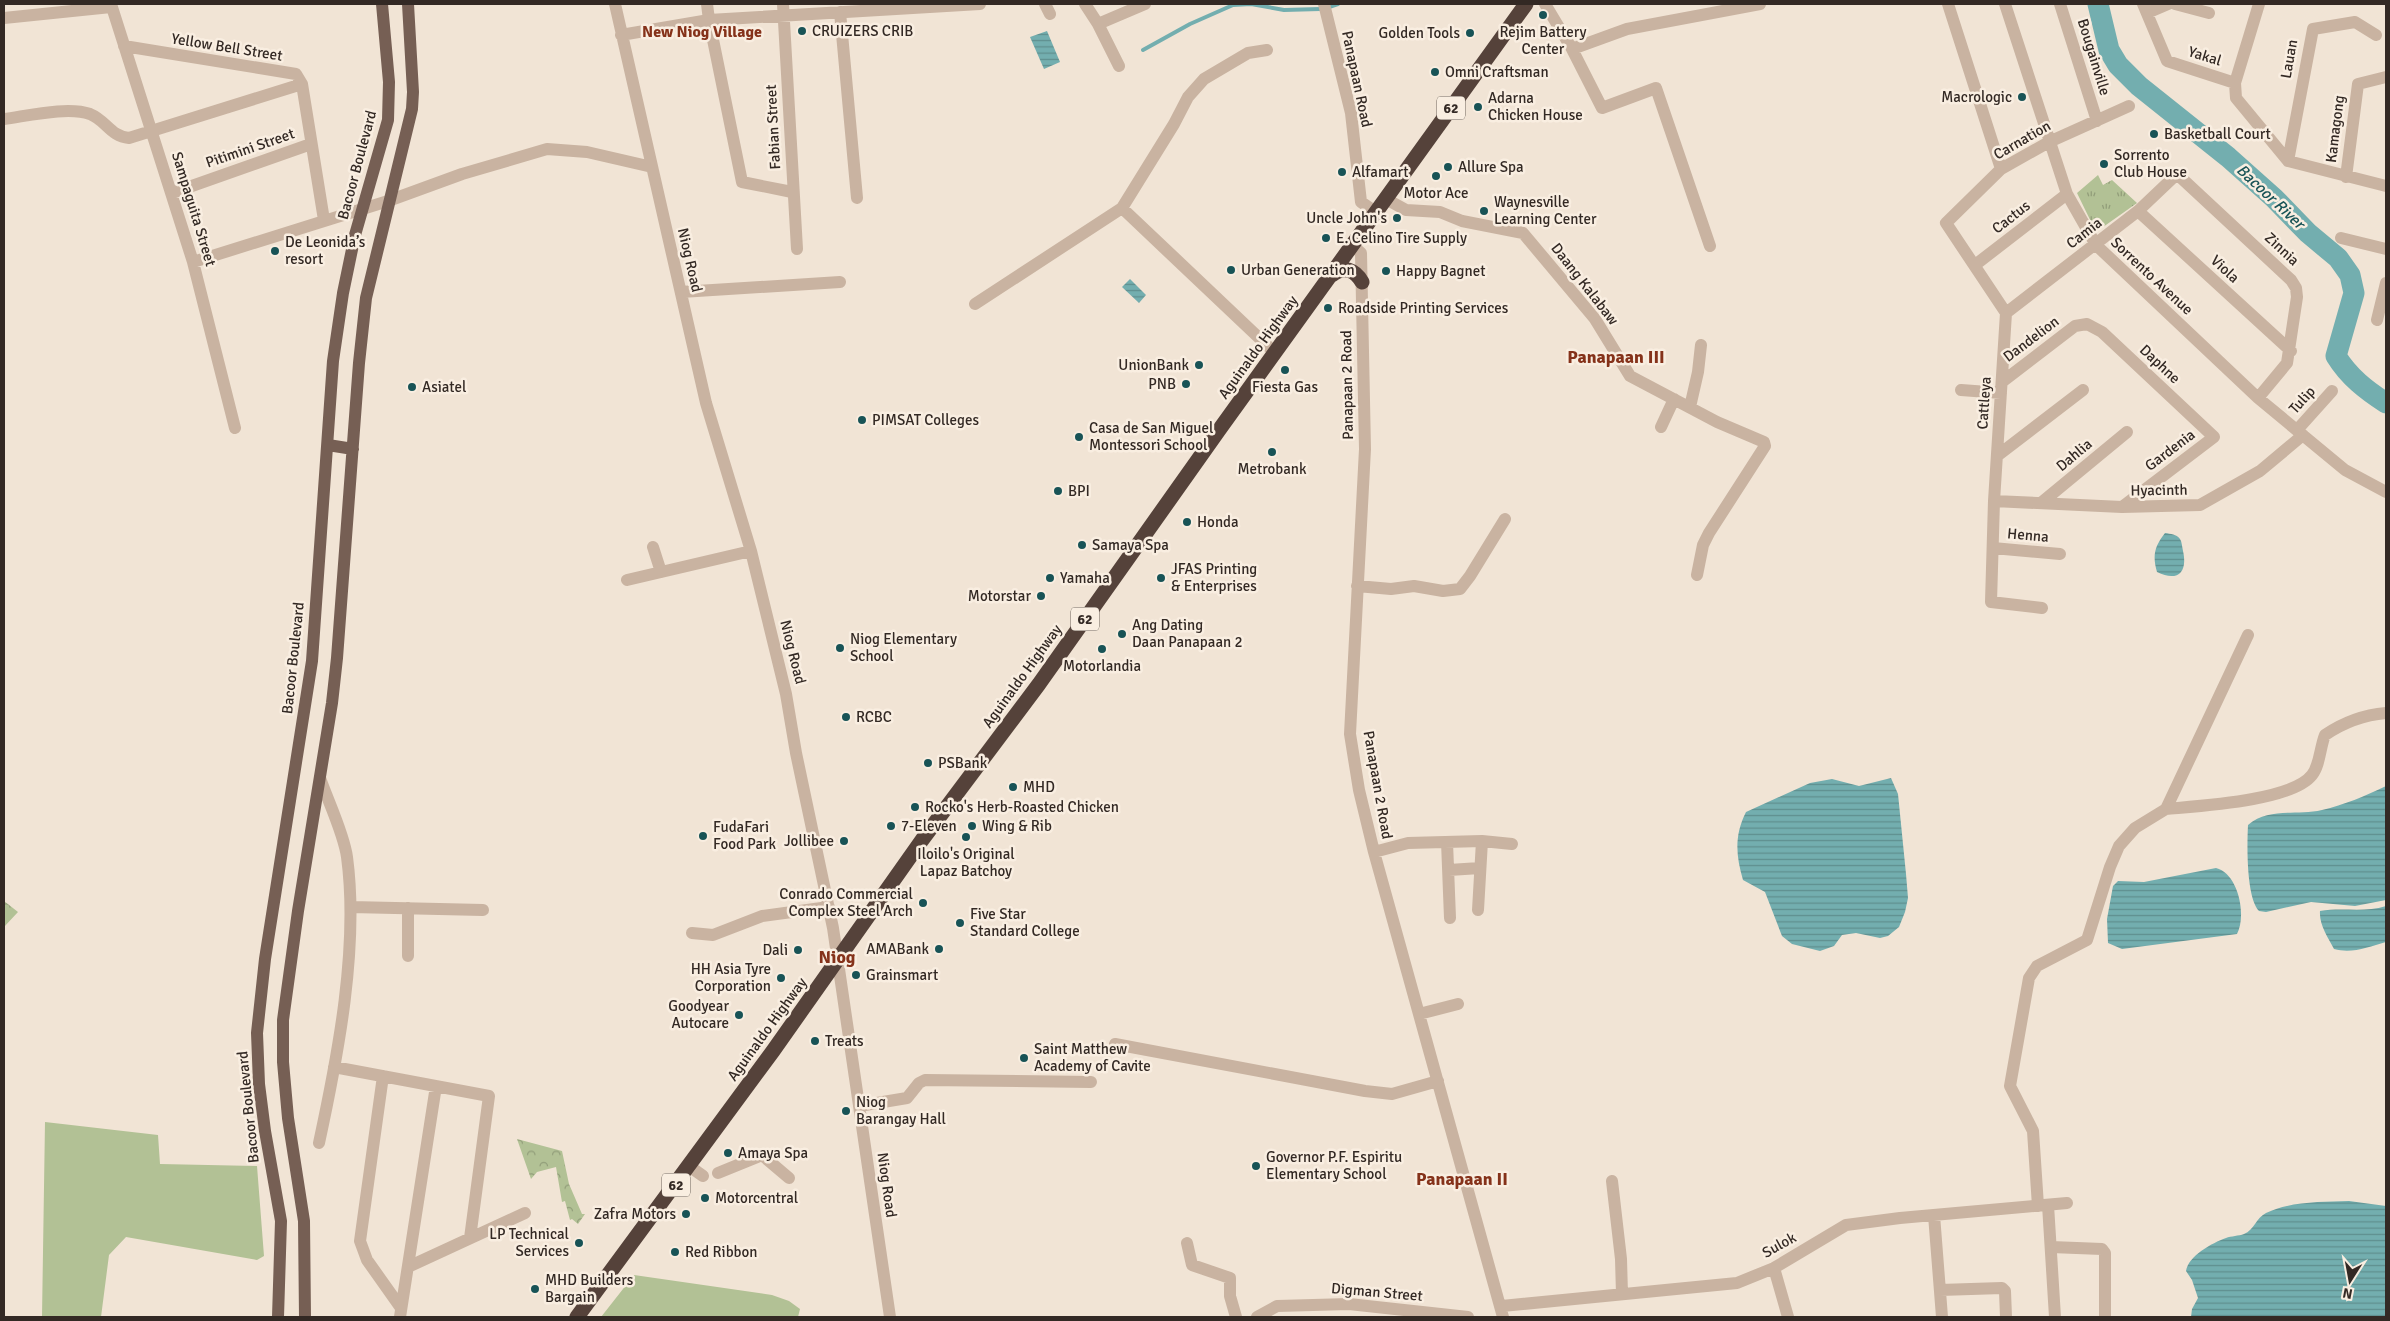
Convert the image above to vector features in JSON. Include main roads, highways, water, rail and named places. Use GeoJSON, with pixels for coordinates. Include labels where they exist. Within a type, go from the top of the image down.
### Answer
{"type":"FeatureCollection","features":[{"type":"Feature","properties":{"kind":"highway","name":"Aguinaldo Highway"},"geometry":{"type":"LineString","coordinates":[[577,1317],[690,1166],[922,840],[1040,684],[1526,4]]}},
{"type":"Feature","properties":{"kind":"highway"},"geometry":{"type":"LineString","coordinates":[[1332,275],[1340,270],[1349,269],[1362,282]]}},
{"type":"Feature","properties":{"kind":"main road","name":"Bacoor Boulevard"},"geometry":{"type":"LineString","coordinates":[[278,1317],[281,1221],[265,1131],[259,1084],[257,1033],[265,959],[312,661],[333,361],[343,293],[362,208],[388,120],[390,104],[382,4]]}},
{"type":"Feature","properties":{"kind":"main road"},"geometry":{"type":"LineString","coordinates":[[305,1317],[304,1221],[288,1118],[283,1062],[283,1020],[337,658],[366,298],[412,109],[413,92],[408,4]]}},
{"type":"Feature","properties":{"kind":"main road"},"geometry":{"type":"LineString","coordinates":[[328,445],[353,449]]}},
{"type":"Feature","properties":{"kind":"water"},"geometry":{"type":"Polygon","coordinates":[[[1047,31],[1060,62],[1044,69],[1030,37],[1047,31]]]}},
{"type":"Feature","properties":{"kind":"water"},"geometry":{"type":"Polygon","coordinates":[[[1130,279],[1146,295],[1139,303],[1122,287],[1130,279]]]}},
{"type":"Feature","properties":{"kind":"water"},"geometry":{"type":"Polygon","coordinates":[[[2165,533],[2177,536],[2182,543],[2184,565],[2179,574],[2175,576],[2157,572],[2155,566],[2155,551],[2165,533]]]}},
{"type":"Feature","properties":{"kind":"water"},"geometry":{"type":"Polygon","coordinates":[[[1891,778],[1898,794],[1908,898],[1899,927],[1888,936],[1880,938],[1856,933],[1842,935],[1834,946],[1820,951],[1792,944],[1782,936],[1765,892],[1743,880],[1737,846],[1739,829],[1746,812],[1810,783],[1832,779],[1859,786],[1891,778]]]}},
{"type":"Feature","properties":{"kind":"water"},"geometry":{"type":"Polygon","coordinates":[[[2386,786],[2386,900],[2355,906],[2311,902],[2266,912],[2259,911],[2255,904],[2250,883],[2248,825],[2256,819],[2274,814],[2312,812],[2330,808],[2386,786]]]}},
{"type":"Feature","properties":{"kind":"water"},"geometry":{"type":"Polygon","coordinates":[[[2216,868],[2224,871],[2235,886],[2241,906],[2240,926],[2237,934],[2122,949],[2108,943],[2107,919],[2113,886],[2118,881],[2144,882],[2216,868]]]}},
{"type":"Feature","properties":{"kind":"water"},"geometry":{"type":"Polygon","coordinates":[[[2386,906],[2386,942],[2347,951],[2334,949],[2322,926],[2320,911],[2370,909],[2386,906]]]}},
{"type":"Feature","properties":{"kind":"water"},"geometry":{"type":"Polygon","coordinates":[[[2349,1201],[2386,1206],[2386,1317],[2191,1317],[2192,1309],[2198,1298],[2192,1280],[2186,1271],[2191,1260],[2196,1255],[2220,1240],[2242,1235],[2250,1230],[2263,1215],[2276,1209],[2307,1203],[2349,1201]]]}},
{"type":"Feature","properties":{"kind":"waterway"},"geometry":{"type":"LineString","coordinates":[[1143,50],[1190,24],[1233,5],[1251,4],[1284,10],[1320,9]]}},
{"type":"Feature","properties":{"kind":"waterway"},"geometry":{"type":"LineString","coordinates":[[1329,7],[1338,4]]}},
{"type":"Feature","properties":{"kind":"waterway","name":"Bacoor River"},"geometry":{"type":"LineString","coordinates":[[2098,4],[2109,50],[2118,65],[2139,86],[2228,157],[2274,198],[2308,233],[2338,258],[2350,275],[2354,293],[2336,356],[2358,383],[2386,403]]}},
{"type":"Feature","properties":{"kind":"place","name":"Rejim Battery Center"},"geometry":{"type":"Point","coordinates":[1543,15]}},
{"type":"Feature","properties":{"kind":"place","name":"CRUIZERS CRIB"},"geometry":{"type":"Point","coordinates":[802,31]}},
{"type":"Feature","properties":{"kind":"place","name":"Golden Tools"},"geometry":{"type":"Point","coordinates":[1470,33]}},
{"type":"Feature","properties":{"kind":"place","name":"Omni Craftsman"},"geometry":{"type":"Point","coordinates":[1435,72]}},
{"type":"Feature","properties":{"kind":"place","name":"Macrologic"},"geometry":{"type":"Point","coordinates":[2022,97]}},
{"type":"Feature","properties":{"kind":"place","name":"Adarna Chicken House"},"geometry":{"type":"Point","coordinates":[1478,107]}},
{"type":"Feature","properties":{"kind":"place","name":"Basketball Court"},"geometry":{"type":"Point","coordinates":[2154,134]}},
{"type":"Feature","properties":{"kind":"place","name":"Sorrento Club House"},"geometry":{"type":"Point","coordinates":[2104,164]}},
{"type":"Feature","properties":{"kind":"place","name":"Allure Spa"},"geometry":{"type":"Point","coordinates":[1448,167]}},
{"type":"Feature","properties":{"kind":"place","name":"Alfamart"},"geometry":{"type":"Point","coordinates":[1342,172]}},
{"type":"Feature","properties":{"kind":"place","name":"Motor Ace"},"geometry":{"type":"Point","coordinates":[1436,176]}},
{"type":"Feature","properties":{"kind":"place","name":"Waynesville Learning Center"},"geometry":{"type":"Point","coordinates":[1484,211]}},
{"type":"Feature","properties":{"kind":"place","name":"Uncle John's"},"geometry":{"type":"Point","coordinates":[1397,218]}},
{"type":"Feature","properties":{"kind":"place","name":"E. Celino Tire Supply"},"geometry":{"type":"Point","coordinates":[1326,238]}},
{"type":"Feature","properties":{"kind":"place","name":"De Leonida’s resort"},"geometry":{"type":"Point","coordinates":[275,251]}},
{"type":"Feature","properties":{"kind":"place","name":"Urban Generation"},"geometry":{"type":"Point","coordinates":[1231,270]}},
{"type":"Feature","properties":{"kind":"place","name":"Happy Bagnet"},"geometry":{"type":"Point","coordinates":[1386,271]}},
{"type":"Feature","properties":{"kind":"place","name":"Roadside Printing Services"},"geometry":{"type":"Point","coordinates":[1328,308]}},
{"type":"Feature","properties":{"kind":"place","name":"UnionBank"},"geometry":{"type":"Point","coordinates":[1199,365]}},
{"type":"Feature","properties":{"kind":"place","name":"Fiesta Gas"},"geometry":{"type":"Point","coordinates":[1285,370]}},
{"type":"Feature","properties":{"kind":"place","name":"PNB"},"geometry":{"type":"Point","coordinates":[1186,384]}},
{"type":"Feature","properties":{"kind":"place","name":"Asiatel"},"geometry":{"type":"Point","coordinates":[412,387]}},
{"type":"Feature","properties":{"kind":"place","name":"PIMSAT Colleges"},"geometry":{"type":"Point","coordinates":[862,420]}},
{"type":"Feature","properties":{"kind":"place","name":"Casa de San Miguel Montessori School"},"geometry":{"type":"Point","coordinates":[1079,437]}},
{"type":"Feature","properties":{"kind":"place","name":"Metrobank"},"geometry":{"type":"Point","coordinates":[1272,452]}},
{"type":"Feature","properties":{"kind":"place","name":"BPI"},"geometry":{"type":"Point","coordinates":[1058,491]}},
{"type":"Feature","properties":{"kind":"place","name":"Honda"},"geometry":{"type":"Point","coordinates":[1187,522]}},
{"type":"Feature","properties":{"kind":"place","name":"Samaya Spa"},"geometry":{"type":"Point","coordinates":[1082,545]}},
{"type":"Feature","properties":{"kind":"place","name":"Yamaha"},"geometry":{"type":"Point","coordinates":[1050,578]}},
{"type":"Feature","properties":{"kind":"place","name":"JFAS Printing & Enterprises"},"geometry":{"type":"Point","coordinates":[1161,578]}},
{"type":"Feature","properties":{"kind":"place","name":"Motorstar"},"geometry":{"type":"Point","coordinates":[1041,596]}},
{"type":"Feature","properties":{"kind":"place","name":"Ang Dating Daan Panapaan 2"},"geometry":{"type":"Point","coordinates":[1122,634]}},
{"type":"Feature","properties":{"kind":"place","name":"Niog Elementary School"},"geometry":{"type":"Point","coordinates":[840,648]}},
{"type":"Feature","properties":{"kind":"place","name":"Motorlandia"},"geometry":{"type":"Point","coordinates":[1102,649]}},
{"type":"Feature","properties":{"kind":"place","name":"RCBC"},"geometry":{"type":"Point","coordinates":[846,717]}},
{"type":"Feature","properties":{"kind":"place","name":"PSBank"},"geometry":{"type":"Point","coordinates":[928,763]}},
{"type":"Feature","properties":{"kind":"place","name":"MHD"},"geometry":{"type":"Point","coordinates":[1013,787]}},
{"type":"Feature","properties":{"kind":"place","name":"Rocko's Herb-Roasted Chicken"},"geometry":{"type":"Point","coordinates":[915,807]}},
{"type":"Feature","properties":{"kind":"place","name":"7-Eleven"},"geometry":{"type":"Point","coordinates":[891,826]}},
{"type":"Feature","properties":{"kind":"place","name":"Wing & Rib"},"geometry":{"type":"Point","coordinates":[972,826]}},
{"type":"Feature","properties":{"kind":"place","name":"FudaFari Food Park"},"geometry":{"type":"Point","coordinates":[703,836]}},
{"type":"Feature","properties":{"kind":"place","name":"Iloilo's Original Lapaz Batchoy"},"geometry":{"type":"Point","coordinates":[966,837]}},
{"type":"Feature","properties":{"kind":"place","name":"Jollibee"},"geometry":{"type":"Point","coordinates":[844,841]}},
{"type":"Feature","properties":{"kind":"place","name":"Conrado Commercial Complex Steel Arch"},"geometry":{"type":"Point","coordinates":[923,903]}},
{"type":"Feature","properties":{"kind":"place","name":"Five Star Standard College"},"geometry":{"type":"Point","coordinates":[960,923]}},
{"type":"Feature","properties":{"kind":"place","name":"AMABank"},"geometry":{"type":"Point","coordinates":[939,949]}},
{"type":"Feature","properties":{"kind":"place","name":"Dali"},"geometry":{"type":"Point","coordinates":[798,950]}},
{"type":"Feature","properties":{"kind":"place","name":"Grainsmart"},"geometry":{"type":"Point","coordinates":[856,975]}},
{"type":"Feature","properties":{"kind":"place","name":"HH Asia Tyre Corporation"},"geometry":{"type":"Point","coordinates":[781,978]}},
{"type":"Feature","properties":{"kind":"place","name":"Goodyear Autocare"},"geometry":{"type":"Point","coordinates":[739,1015]}},
{"type":"Feature","properties":{"kind":"place","name":"Treats"},"geometry":{"type":"Point","coordinates":[815,1041]}},
{"type":"Feature","properties":{"kind":"place","name":"Saint Matthew Academy of Cavite"},"geometry":{"type":"Point","coordinates":[1024,1058]}},
{"type":"Feature","properties":{"kind":"place","name":"Niog Barangay Hall"},"geometry":{"type":"Point","coordinates":[846,1111]}},
{"type":"Feature","properties":{"kind":"place","name":"Amaya Spa"},"geometry":{"type":"Point","coordinates":[728,1153]}},
{"type":"Feature","properties":{"kind":"place","name":"Governor P.F. Espiritu Elementary School"},"geometry":{"type":"Point","coordinates":[1256,1166]}},
{"type":"Feature","properties":{"kind":"place","name":"Motorcentral"},"geometry":{"type":"Point","coordinates":[705,1198]}},
{"type":"Feature","properties":{"kind":"place","name":"Zafra Motors"},"geometry":{"type":"Point","coordinates":[686,1214]}},
{"type":"Feature","properties":{"kind":"place","name":"LP Technical Services"},"geometry":{"type":"Point","coordinates":[579,1243]}},
{"type":"Feature","properties":{"kind":"place","name":"Red Ribbon"},"geometry":{"type":"Point","coordinates":[675,1252]}},
{"type":"Feature","properties":{"kind":"place","name":"MHD Builders Bargain"},"geometry":{"type":"Point","coordinates":[535,1289]}},
{"type":"Feature","properties":{"kind":"district","name":"New Niog Village"},"geometry":{"type":"Point","coordinates":[702,31]}},
{"type":"Feature","properties":{"kind":"district","name":"Panapaan III"},"geometry":{"type":"Point","coordinates":[1616,357]}},
{"type":"Feature","properties":{"kind":"district","name":"Niog"},"geometry":{"type":"Point","coordinates":[837,957]}},
{"type":"Feature","properties":{"kind":"district","name":"Panapaan II"},"geometry":{"type":"Point","coordinates":[1462,1179]}}]}
